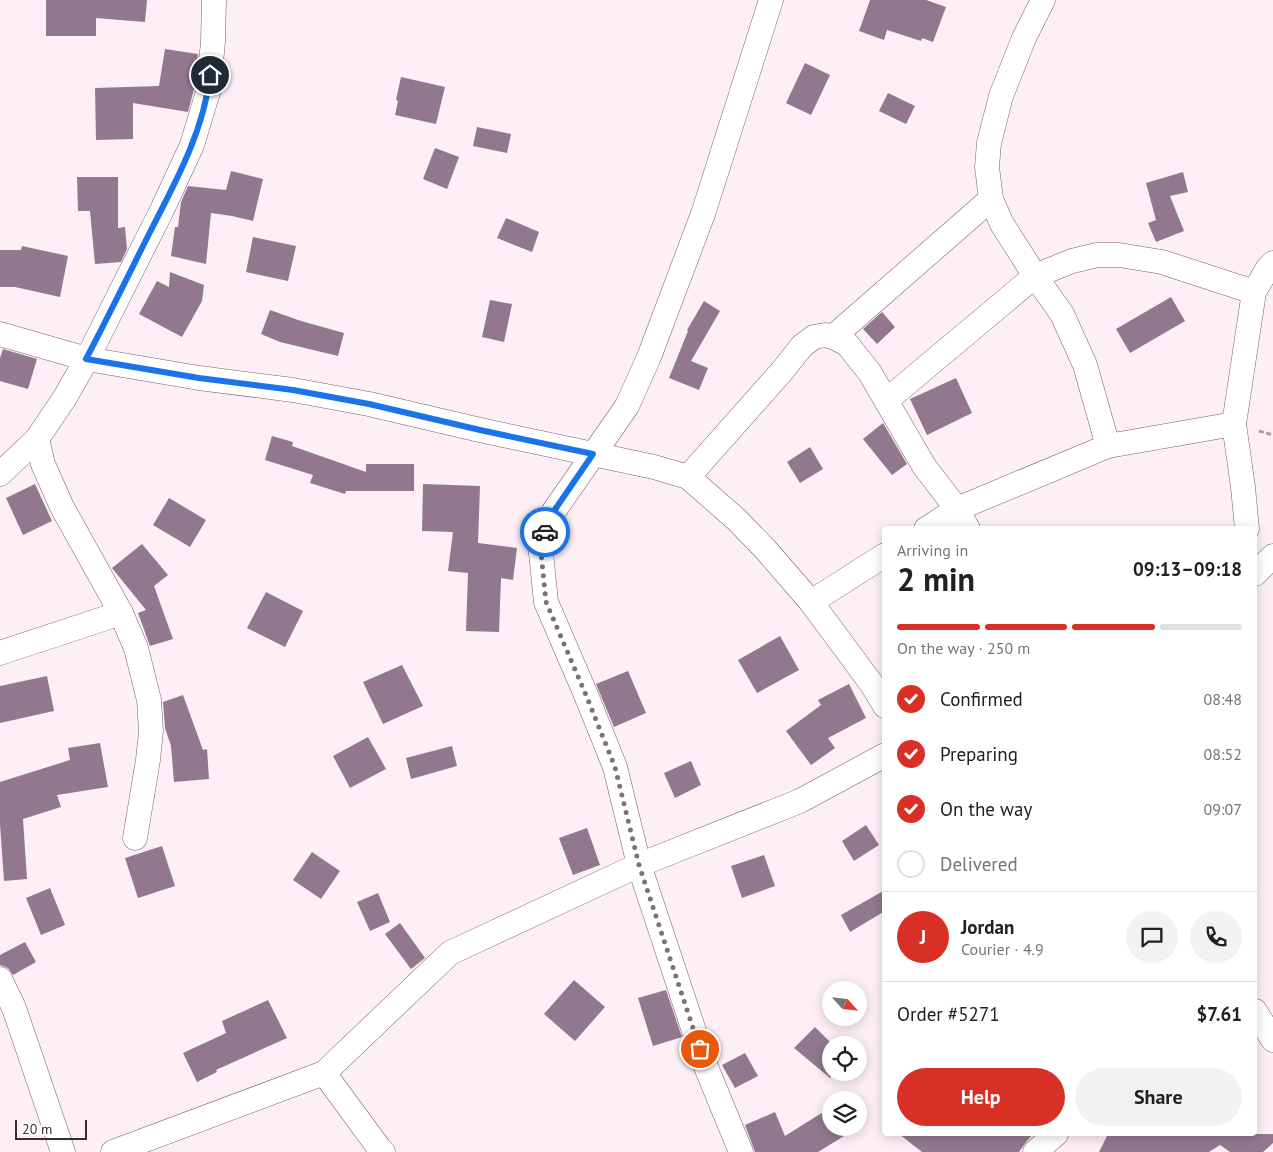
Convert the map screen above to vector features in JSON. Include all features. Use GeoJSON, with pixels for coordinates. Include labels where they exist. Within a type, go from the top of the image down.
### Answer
{"type":"FeatureCollection","features":[{"type":"Feature","properties":{"kind":"street"},"geometry":{"type":"LineString","coordinates":[[0,474],[37,439],[64,399],[162,210],[192,145],[208,92],[213,42],[214,0]]}},
{"type":"Feature","properties":{"kind":"street"},"geometry":{"type":"LineString","coordinates":[[741,1152],[706,1067],[639,865],[615,767],[546,602],[540,543],[554,511],[627,406],[649,357],[703,214],[772,0]]}},
{"type":"Feature","properties":{"kind":"street"},"geometry":{"type":"LineString","coordinates":[[1043,0],[1024,38],[1001,96],[988,143],[987,167],[991,199],[1002,224],[1062,314],[1085,365],[1108,446]]}},
{"type":"Feature","properties":{"kind":"street"},"geometry":{"type":"LineString","coordinates":[[833,337],[991,199]]}},
{"type":"Feature","properties":{"kind":"street"},"geometry":{"type":"LineString","coordinates":[[887,400],[1035,276],[1072,261],[1097,255],[1162,262],[1254,292]]}},
{"type":"Feature","properties":{"kind":"street"},"geometry":{"type":"LineString","coordinates":[[1246,526],[1243,487],[1234,424],[1254,292],[1273,263]]}},
{"type":"Feature","properties":{"kind":"street"},"geometry":{"type":"LineString","coordinates":[[0,334],[86,359],[199,378],[293,390],[369,404],[688,477],[737,520],[811,602],[882,701]]}},
{"type":"Feature","properties":{"kind":"street"},"geometry":{"type":"LineString","coordinates":[[688,477],[771,384],[802,346],[814,337],[825,335],[847,344],[870,373],[924,466],[962,519]]}},
{"type":"Feature","properties":{"kind":"street"},"geometry":{"type":"LineString","coordinates":[[937,526],[962,519],[1108,446],[1234,424]]}},
{"type":"Feature","properties":{"kind":"street"},"geometry":{"type":"LineString","coordinates":[[37,439],[43,464],[62,507],[121,613],[136,648],[149,700],[151,731],[135,838]]}},
{"type":"Feature","properties":{"kind":"street"},"geometry":{"type":"LineString","coordinates":[[1257,572],[1273,556]]}},
{"type":"Feature","properties":{"kind":"street"},"geometry":{"type":"LineString","coordinates":[[811,602],[882,557]]}},
{"type":"Feature","properties":{"kind":"street"},"geometry":{"type":"LineString","coordinates":[[0,653],[121,613]]}},
{"type":"Feature","properties":{"kind":"street"},"geometry":{"type":"LineString","coordinates":[[113,1152],[324,1073],[450,953],[639,865],[800,801],[882,757]]}},
{"type":"Feature","properties":{"kind":"street"},"geometry":{"type":"LineString","coordinates":[[0,979],[14,1008],[63,1152]]}},
{"type":"Feature","properties":{"kind":"street"},"geometry":{"type":"LineString","coordinates":[[1257,1015],[1273,1040]]}},
{"type":"Feature","properties":{"kind":"street"},"geometry":{"type":"LineString","coordinates":[[324,1073],[378,1148],[383,1152]]}},
{"type":"Feature","properties":{"kind":"street"},"geometry":{"type":"LineString","coordinates":[[1035,1152],[1054,1136]]}},
{"type":"Feature","properties":{"kind":"building"},"geometry":{"type":"Polygon","coordinates":[[[46,0],[147,0],[145,22],[96,18],[96,36],[46,36],[46,0]]]}},
{"type":"Feature","properties":{"kind":"building"},"geometry":{"type":"Polygon","coordinates":[[[870,0],[926,0],[946,7],[933,42],[922,38],[921,41],[887,30],[884,40],[859,31],[870,0]]]}},
{"type":"Feature","properties":{"kind":"building"},"geometry":{"type":"Polygon","coordinates":[[[165,49],[198,54],[194,89],[188,112],[133,103],[133,139],[96,140],[95,88],[159,86],[165,49]]]}},
{"type":"Feature","properties":{"kind":"building"},"geometry":{"type":"Polygon","coordinates":[[[805,63],[830,75],[811,115],[786,103],[805,63]]]}},
{"type":"Feature","properties":{"kind":"building"},"geometry":{"type":"Polygon","coordinates":[[[401,77],[445,87],[436,124],[395,115],[401,77]]]}},
{"type":"Feature","properties":{"kind":"building"},"geometry":{"type":"Polygon","coordinates":[[[888,93],[915,106],[906,124],[879,111],[888,93]]]}},
{"type":"Feature","properties":{"kind":"building"},"geometry":{"type":"Polygon","coordinates":[[[477,127],[511,134],[507,153],[473,146],[477,127]]]}},
{"type":"Feature","properties":{"kind":"building"},"geometry":{"type":"Polygon","coordinates":[[[435,148],[459,157],[447,189],[423,179],[435,148]]]}},
{"type":"Feature","properties":{"kind":"building"},"geometry":{"type":"Polygon","coordinates":[[[231,171],[263,179],[253,221],[211,213],[206,264],[171,256],[175,227],[178,227],[181,202],[188,186],[226,190],[231,171]]]}},
{"type":"Feature","properties":{"kind":"building"},"geometry":{"type":"Polygon","coordinates":[[[1183,172],[1188,192],[1170,196],[1184,231],[1156,242],[1148,223],[1156,220],[1146,183],[1183,172]]]}},
{"type":"Feature","properties":{"kind":"building"},"geometry":{"type":"Polygon","coordinates":[[[77,177],[118,177],[118,228],[125,227],[127,249],[121,262],[95,264],[90,211],[78,211],[77,177]]]}},
{"type":"Feature","properties":{"kind":"building"},"geometry":{"type":"Polygon","coordinates":[[[506,218],[539,232],[532,252],[497,238],[506,218]]]}},
{"type":"Feature","properties":{"kind":"building"},"geometry":{"type":"Polygon","coordinates":[[[253,237],[296,246],[288,281],[246,272],[253,237]]]}},
{"type":"Feature","properties":{"kind":"building"},"geometry":{"type":"Polygon","coordinates":[[[22,246],[68,256],[60,297],[15,287],[0,287],[0,250],[21,250],[22,246]]]}},
{"type":"Feature","properties":{"kind":"building"},"geometry":{"type":"Polygon","coordinates":[[[170,272],[204,285],[202,301],[182,337],[139,314],[157,281],[169,287],[170,272]]]}},
{"type":"Feature","properties":{"kind":"building"},"geometry":{"type":"Polygon","coordinates":[[[1171,297],[1185,321],[1130,353],[1116,329],[1171,297]]]}},
{"type":"Feature","properties":{"kind":"building"},"geometry":{"type":"Polygon","coordinates":[[[490,300],[512,304],[504,342],[482,337],[490,300]]]}},
{"type":"Feature","properties":{"kind":"building"},"geometry":{"type":"Polygon","coordinates":[[[704,301],[720,311],[691,361],[708,368],[699,390],[669,378],[687,330],[704,301]]]}},
{"type":"Feature","properties":{"kind":"building"},"geometry":{"type":"Polygon","coordinates":[[[270,310],[344,333],[338,356],[280,342],[261,334],[270,310]]]}},
{"type":"Feature","properties":{"kind":"building"},"geometry":{"type":"Polygon","coordinates":[[[882,312],[895,327],[877,344],[863,329],[882,312]]]}},
{"type":"Feature","properties":{"kind":"building"},"geometry":{"type":"Polygon","coordinates":[[[3,349],[37,359],[28,389],[0,381],[0,358],[3,349]]]}},
{"type":"Feature","properties":{"kind":"building"},"geometry":{"type":"Polygon","coordinates":[[[956,378],[972,413],[927,435],[910,399],[956,378]]]}},
{"type":"Feature","properties":{"kind":"building"},"geometry":{"type":"Polygon","coordinates":[[[883,423],[907,464],[892,475],[863,439],[883,423]]]}},
{"type":"Feature","properties":{"kind":"building"},"geometry":{"type":"Polygon","coordinates":[[[272,436],[293,442],[292,446],[366,472],[366,464],[414,464],[414,491],[346,491],[345,494],[310,483],[313,475],[265,460],[272,436]]]}},
{"type":"Feature","properties":{"kind":"building"},"geometry":{"type":"Polygon","coordinates":[[[810,447],[823,469],[800,483],[787,462],[810,447]]]}},
{"type":"Feature","properties":{"kind":"building"},"geometry":{"type":"Polygon","coordinates":[[[35,484],[52,521],[23,535],[6,498],[35,484]]]}},
{"type":"Feature","properties":{"kind":"building"},"geometry":{"type":"Polygon","coordinates":[[[423,484],[480,486],[478,543],[517,548],[513,580],[501,578],[499,632],[466,631],[468,573],[448,571],[453,532],[422,531],[423,484]]]}},
{"type":"Feature","properties":{"kind":"building"},"geometry":{"type":"Polygon","coordinates":[[[169,498],[206,520],[190,547],[153,525],[169,498]]]}},
{"type":"Feature","properties":{"kind":"building"},"geometry":{"type":"Polygon","coordinates":[[[142,544],[168,575],[154,586],[173,639],[150,646],[138,613],[146,610],[112,568],[142,544]]]}},
{"type":"Feature","properties":{"kind":"building"},"geometry":{"type":"Polygon","coordinates":[[[266,592],[303,611],[285,647],[247,628],[266,592]]]}},
{"type":"Feature","properties":{"kind":"building"},"geometry":{"type":"Polygon","coordinates":[[[780,636],[799,670],[757,693],[738,660],[780,636]]]}},
{"type":"Feature","properties":{"kind":"building"},"geometry":{"type":"Polygon","coordinates":[[[402,665],[423,706],[383,724],[363,682],[402,665]]]}},
{"type":"Feature","properties":{"kind":"building"},"geometry":{"type":"Polygon","coordinates":[[[628,671],[646,713],[614,727],[596,684],[628,671]]]}},
{"type":"Feature","properties":{"kind":"building"},"geometry":{"type":"Polygon","coordinates":[[[47,676],[54,711],[0,723],[0,686],[47,676]]]}},
{"type":"Feature","properties":{"kind":"building"},"geometry":{"type":"Polygon","coordinates":[[[849,684],[866,718],[828,738],[835,748],[811,765],[786,731],[821,705],[818,700],[849,684]]]}},
{"type":"Feature","properties":{"kind":"building"},"geometry":{"type":"Polygon","coordinates":[[[183,695],[203,750],[207,749],[209,779],[174,782],[171,746],[165,728],[163,702],[183,695]]]}},
{"type":"Feature","properties":{"kind":"building"},"geometry":{"type":"Polygon","coordinates":[[[368,737],[386,769],[350,788],[333,756],[368,737]]]}},
{"type":"Feature","properties":{"kind":"building"},"geometry":{"type":"Polygon","coordinates":[[[100,743],[108,787],[57,795],[61,807],[23,819],[27,879],[4,881],[0,824],[0,782],[70,760],[68,748],[100,743]]]}},
{"type":"Feature","properties":{"kind":"building"},"geometry":{"type":"Polygon","coordinates":[[[452,746],[457,766],[411,779],[406,758],[452,746]]]}},
{"type":"Feature","properties":{"kind":"building"},"geometry":{"type":"Polygon","coordinates":[[[691,761],[701,785],[675,798],[664,773],[691,761]]]}},
{"type":"Feature","properties":{"kind":"building"},"geometry":{"type":"Polygon","coordinates":[[[866,825],[879,845],[854,861],[842,841],[866,825]]]}},
{"type":"Feature","properties":{"kind":"building"},"geometry":{"type":"Polygon","coordinates":[[[587,828],[600,865],[573,875],[559,838],[587,828]]]}},
{"type":"Feature","properties":{"kind":"building"},"geometry":{"type":"Polygon","coordinates":[[[162,846],[175,886],[138,898],[125,858],[162,846]]]}},
{"type":"Feature","properties":{"kind":"building"},"geometry":{"type":"Polygon","coordinates":[[[312,852],[340,871],[321,899],[293,880],[312,852]]]}},
{"type":"Feature","properties":{"kind":"building"},"geometry":{"type":"Polygon","coordinates":[[[764,855],[775,886],[742,898],[731,866],[764,855]]]}},
{"type":"Feature","properties":{"kind":"building"},"geometry":{"type":"Polygon","coordinates":[[[50,888],[65,925],[41,935],[26,898],[50,888]]]}},
{"type":"Feature","properties":{"kind":"building"},"geometry":{"type":"Polygon","coordinates":[[[882,892],[882,913],[850,932],[841,915],[882,892]]]}},
{"type":"Feature","properties":{"kind":"building"},"geometry":{"type":"Polygon","coordinates":[[[378,893],[390,922],[370,931],[357,902],[378,893]]]}},
{"type":"Feature","properties":{"kind":"building"},"geometry":{"type":"Polygon","coordinates":[[[400,923],[425,958],[411,969],[385,934],[400,923]]]}},
{"type":"Feature","properties":{"kind":"building"},"geometry":{"type":"Polygon","coordinates":[[[25,942],[36,962],[13,975],[8,968],[0,965],[0,955],[25,942]]]}},
{"type":"Feature","properties":{"kind":"building"},"geometry":{"type":"Polygon","coordinates":[[[574,980],[605,1007],[575,1041],[544,1014],[574,980]]]}},
{"type":"Feature","properties":{"kind":"building"},"geometry":{"type":"Polygon","coordinates":[[[666,990],[682,1037],[653,1046],[638,998],[666,990]]]}},
{"type":"Feature","properties":{"kind":"building"},"geometry":{"type":"Polygon","coordinates":[[[268,1000],[287,1038],[216,1070],[217,1072],[197,1082],[183,1053],[226,1033],[222,1021],[268,1000]]]}},
{"type":"Feature","properties":{"kind":"building"},"geometry":{"type":"Polygon","coordinates":[[[815,1027],[824,1036],[822,1036],[822,1071],[794,1048],[815,1027]]]}},
{"type":"Feature","properties":{"kind":"building"},"geometry":{"type":"Polygon","coordinates":[[[745,1053],[758,1076],[735,1088],[722,1065],[745,1053]]]}},
{"type":"Feature","properties":{"kind":"building"},"geometry":{"type":"Polygon","coordinates":[[[775,1112],[785,1136],[822,1113],[822,1136],[844,1136],[818,1152],[755,1152],[745,1125],[775,1112]]]}},
{"type":"Feature","properties":{"kind":"building"},"geometry":{"type":"Polygon","coordinates":[[[1257,1134],[1273,1134],[1273,1143],[1263,1152],[1230,1152],[1220,1145],[1209,1152],[1099,1152],[1107,1136],[1257,1136],[1257,1134]]]}},
{"type":"Feature","properties":{"kind":"building"},"geometry":{"type":"Polygon","coordinates":[[[902,1136],[1031,1136],[1019,1152],[922,1152],[902,1136]]]}},
{"type":"Feature","properties":{"kind":"way so far"},"geometry":{"type":"LineString","coordinates":[[545,532],[540,543],[546,602],[615,767],[639,865],[700,1049]]}},
{"type":"Feature","properties":{"kind":"route"},"geometry":{"type":"LineString","coordinates":[[210,75],[208,92],[192,145],[162,210],[86,359],[199,378],[293,390],[369,404],[593,454],[554,511],[545,532]]}}]}
